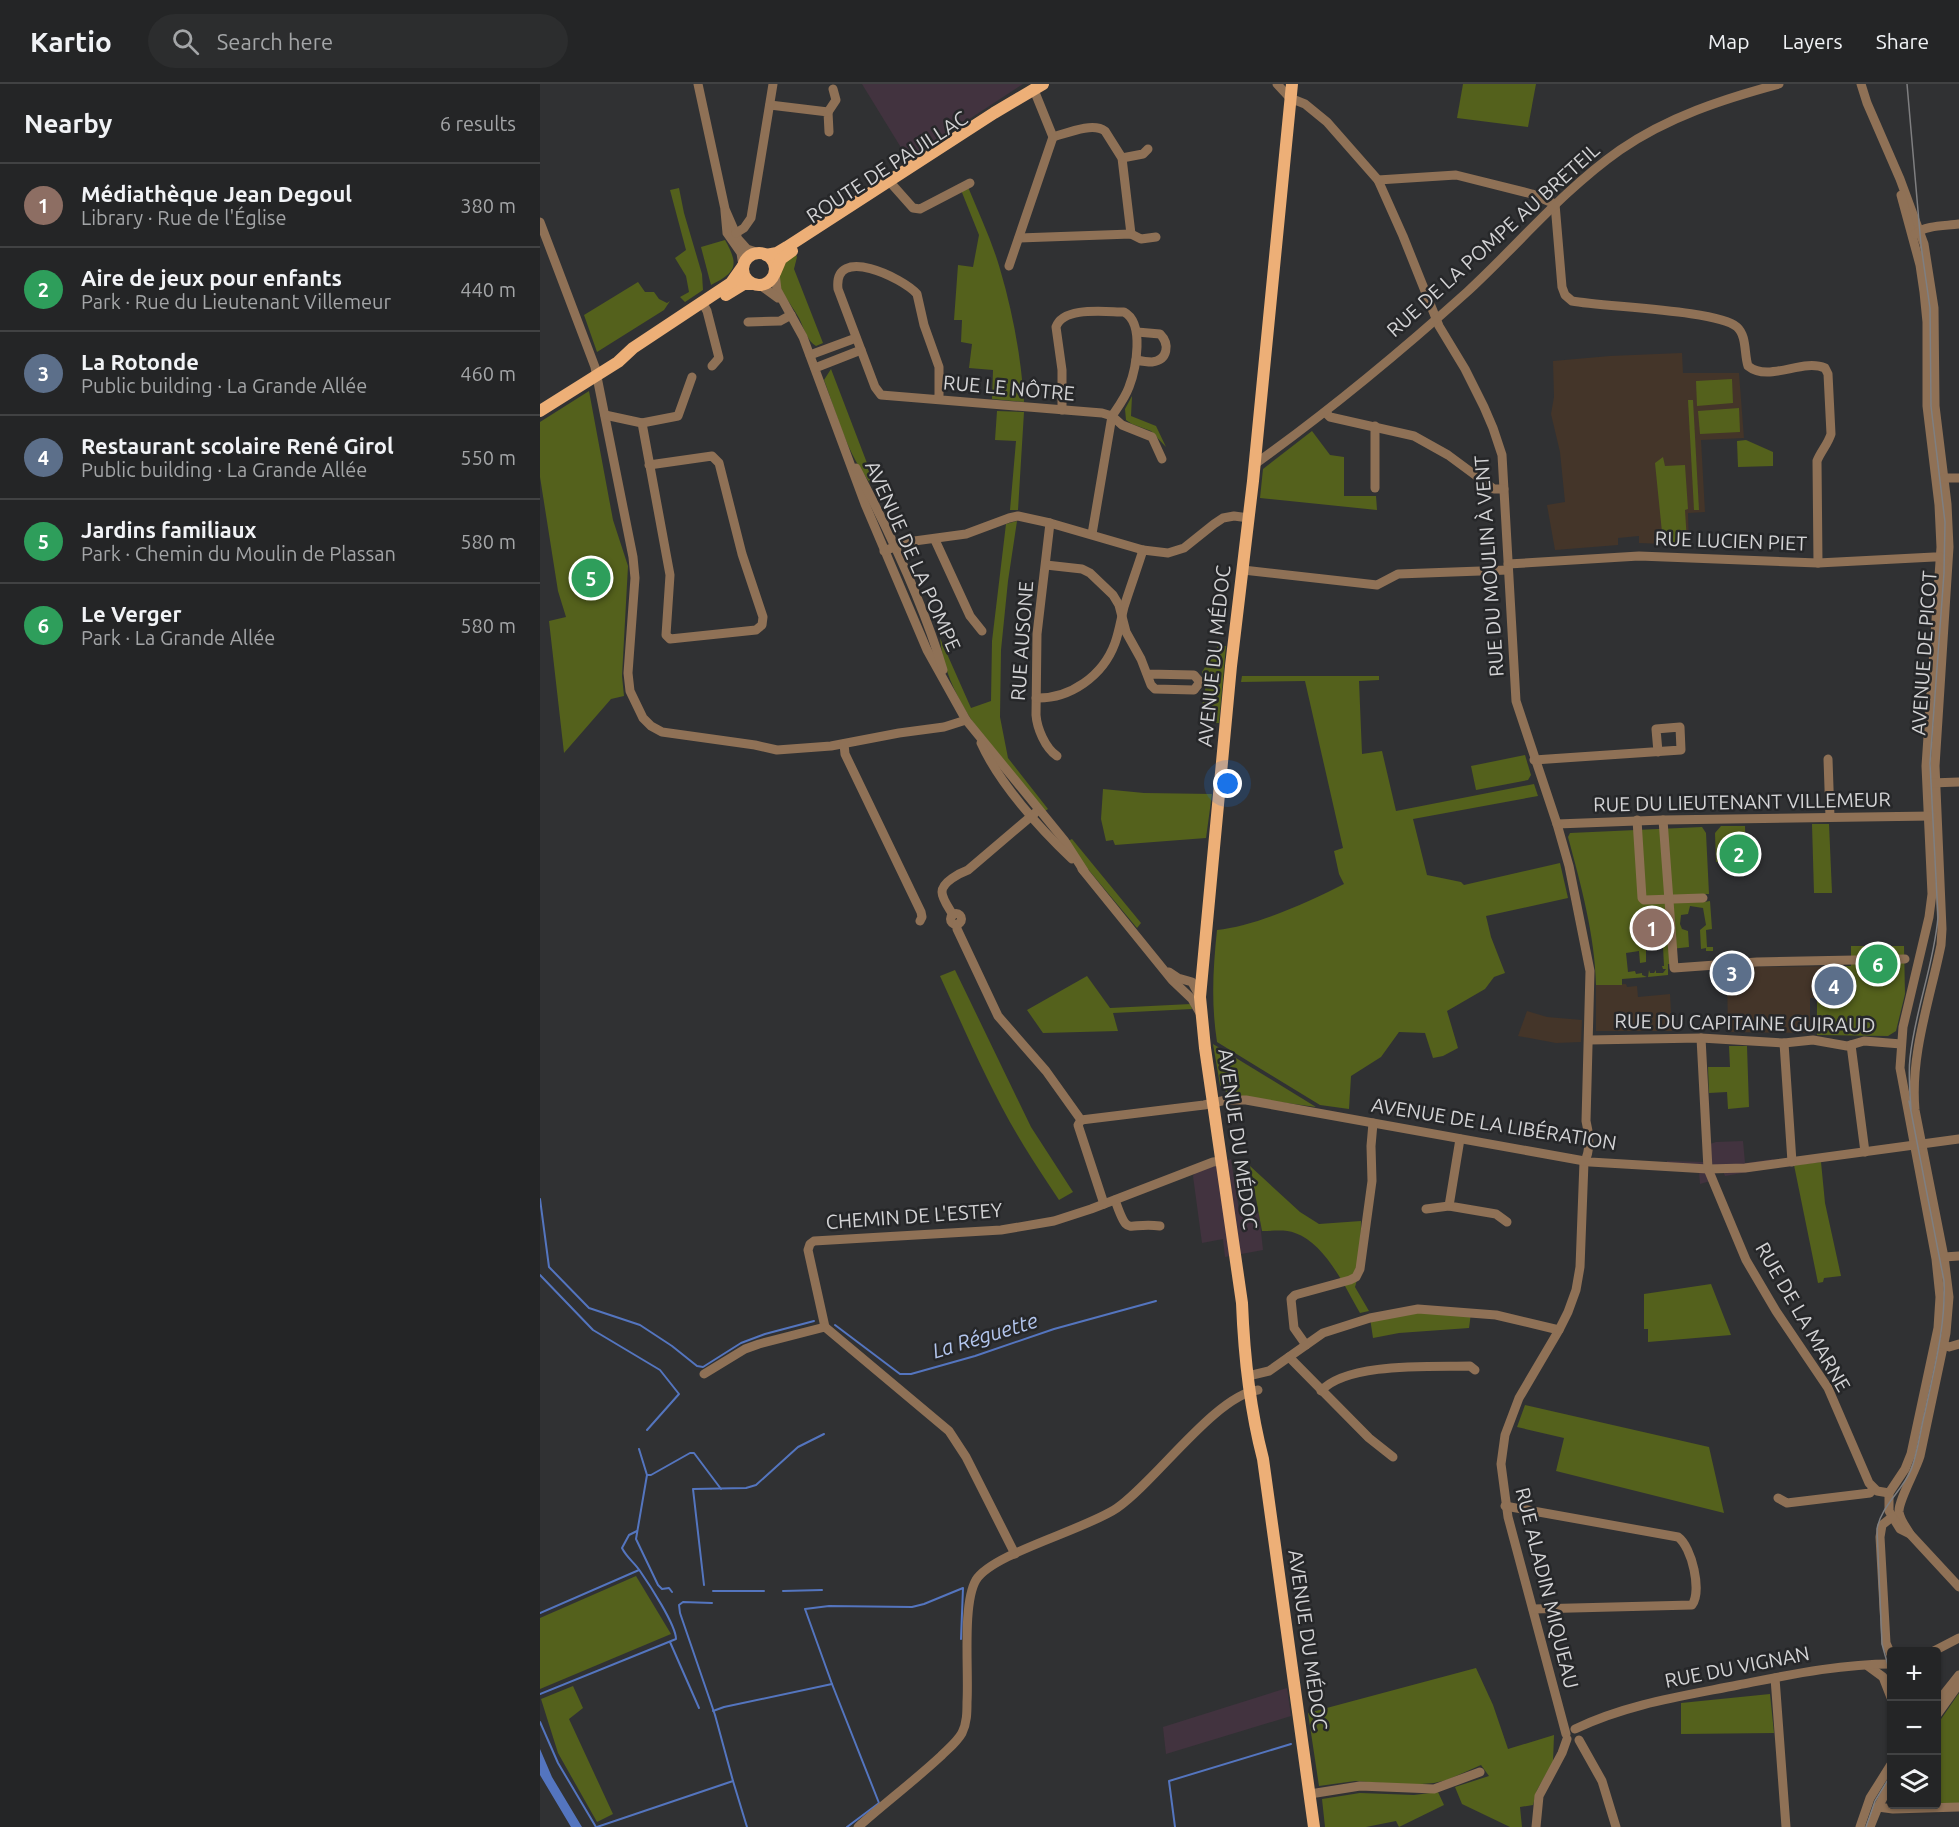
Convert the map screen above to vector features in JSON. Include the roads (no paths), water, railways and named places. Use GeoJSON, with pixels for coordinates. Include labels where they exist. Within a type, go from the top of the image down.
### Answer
{"type":"FeatureCollection","features":[{"type":"Feature","properties":{"kind":"main road","name":"AVENUE DU MÉDOC"},"geometry":{"type":"LineString","coordinates":[[1292,84],[1255,464],[1231,666],[1201,970],[1200,1014],[1242,1303],[1243,1335],[1254,1390],[1256,1434],[1263,1459],[1314,1827]]}},
{"type":"Feature","properties":{"kind":"main road","name":"ROUTE DE PAUILLAC"},"geometry":{"type":"LineString","coordinates":[[762,254],[780,251],[998,118],[1034,90]]}},
{"type":"Feature","properties":{"kind":"main road","name":"ROUTE DE PAUILLAC"},"geometry":{"type":"LineString","coordinates":[[774,273],[779,262],[790,253],[891,184]]}},
{"type":"Feature","properties":{"kind":"main road"},"geometry":{"type":"LineString","coordinates":[[540,411],[618,362],[636,354],[703,305],[734,280],[748,257],[762,254],[773,262],[774,273],[770,281],[738,287],[703,305]]}},
{"type":"Feature","properties":{"kind":"main road"},"geometry":{"type":"LineString","coordinates":[[743,266],[744,277],[756,285]]}},
{"type":"Feature","properties":{"kind":"street"},"geometry":{"type":"LineString","coordinates":[[698,84],[725,209],[725,224],[741,253],[743,266]]}},
{"type":"Feature","properties":{"kind":"street"},"geometry":{"type":"LineString","coordinates":[[736,233],[744,228],[751,218],[773,84]]}},
{"type":"Feature","properties":{"kind":"street","name":"RUE DU MOULIN À VENT"},"geometry":{"type":"LineString","coordinates":[[1277,84],[1290,98],[1305,104],[1327,122],[1378,180],[1404,236],[1436,318],[1465,369],[1493,428],[1502,455],[1516,701],[1569,866],[1590,971],[1589,1040]]}},
{"type":"Feature","properties":{"kind":"street","name":"RUE DE LA POMPE AU BRETEIL"},"geometry":{"type":"LineString","coordinates":[[1255,464],[1326,413],[1467,292],[1555,204],[1621,149],[1666,124],[1714,102],[1779,84]]}},
{"type":"Feature","properties":{"kind":"street","name":"AVENUE DE PICOT"},"geometry":{"type":"LineString","coordinates":[[1853,84],[1867,104]]}},
{"type":"Feature","properties":{"kind":"street","name":"AVENUE DE PICOT"},"geometry":{"type":"LineString","coordinates":[[1861,84],[1867,104],[1894,167],[1916,235],[1926,307],[1927,406],[1939,505],[1940,557],[1929,709],[1932,816],[1931,905],[1901,1044],[1901,1078],[1918,1145]]}},
{"type":"Feature","properties":{"kind":"street"},"geometry":{"type":"LineString","coordinates":[[830,132],[828,112],[836,100],[833,89]]}},
{"type":"Feature","properties":{"kind":"street"},"geometry":{"type":"LineString","coordinates":[[1009,266],[1053,136],[1034,90]]}},
{"type":"Feature","properties":{"kind":"street"},"geometry":{"type":"LineString","coordinates":[[770,105],[828,112]]}},
{"type":"Feature","properties":{"kind":"street"},"geometry":{"type":"LineString","coordinates":[[1053,136],[1102,128],[1122,158],[1131,234]]}},
{"type":"Feature","properties":{"kind":"street"},"geometry":{"type":"LineString","coordinates":[[1122,158],[1143,154],[1148,149]]}},
{"type":"Feature","properties":{"kind":"street"},"geometry":{"type":"LineString","coordinates":[[1378,180],[1456,175],[1532,194],[1555,204],[1562,286],[1565,295],[1572,301],[1691,314],[1728,322],[1741,332],[1748,366],[1758,372],[1814,366],[1825,368],[1828,374],[1831,434],[1817,461],[1818,563]]}},
{"type":"Feature","properties":{"kind":"street"},"geometry":{"type":"LineString","coordinates":[[891,184],[913,208],[920,209],[970,183]]}},
{"type":"Feature","properties":{"kind":"street"},"geometry":{"type":"LineString","coordinates":[[725,209],[736,233],[747,249],[762,254]]}},
{"type":"Feature","properties":{"kind":"street"},"geometry":{"type":"LineString","coordinates":[[540,222],[597,376],[634,566],[628,673],[630,692],[643,718],[662,732],[755,744],[777,750],[844,744],[944,727],[966,720]]}},
{"type":"Feature","properties":{"kind":"street"},"geometry":{"type":"LineString","coordinates":[[1916,235],[1959,224]]}},
{"type":"Feature","properties":{"kind":"street"},"geometry":{"type":"LineString","coordinates":[[1019,238],[1131,234],[1141,239],[1156,237]]}},
{"type":"Feature","properties":{"kind":"street","name":"AVENUE DE PICOT"},"geometry":{"type":"LineString","coordinates":[[1916,235],[1925,247],[1934,308],[1935,406],[1949,521],[1948,566],[1931,783]]}},
{"type":"Feature","properties":{"kind":"street"},"geometry":{"type":"LineString","coordinates":[[815,368],[861,350],[838,289],[839,276],[843,270],[863,266],[886,274],[914,290],[919,298],[924,325],[939,367],[939,399]]}},
{"type":"Feature","properties":{"kind":"street","name":"AVENUE DE LA POMPE"},"geometry":{"type":"LineString","coordinates":[[774,273],[782,302]]}},
{"type":"Feature","properties":{"kind":"street","name":"AVENUE DE LA POMPE"},"geometry":{"type":"LineString","coordinates":[[756,285],[773,292],[791,315],[815,368],[853,473],[927,650],[966,720],[978,736],[990,763],[1084,871],[1179,988],[1192,999],[1200,1014]]}},
{"type":"Feature","properties":{"kind":"street"},"geometry":{"type":"LineString","coordinates":[[703,305],[719,358],[712,366]]}},
{"type":"Feature","properties":{"kind":"street"},"geometry":{"type":"LineString","coordinates":[[1062,410],[1062,370],[1056,327],[1062,317],[1072,313],[1124,312],[1133,319],[1137,332],[1136,360],[1128,389],[1112,416],[1092,534]]}},
{"type":"Feature","properties":{"kind":"street"},"geometry":{"type":"LineString","coordinates":[[748,322],[780,321],[791,315]]}},
{"type":"Feature","properties":{"kind":"street"},"geometry":{"type":"LineString","coordinates":[[1136,360],[1155,361],[1162,357],[1167,348],[1160,334],[1137,332]]}},
{"type":"Feature","properties":{"kind":"street"},"geometry":{"type":"LineString","coordinates":[[810,356],[856,338]]}},
{"type":"Feature","properties":{"kind":"street","name":"RUE LE NÔTRE"},"geometry":{"type":"LineString","coordinates":[[861,350],[875,387],[881,395],[1102,413],[1112,416]]}},
{"type":"Feature","properties":{"kind":"street"},"geometry":{"type":"LineString","coordinates":[[605,415],[642,423],[678,416],[692,377]]}},
{"type":"Feature","properties":{"kind":"street"},"geometry":{"type":"LineString","coordinates":[[1326,413],[1330,417],[1414,436],[1448,455],[1494,489],[1504,489]]}},
{"type":"Feature","properties":{"kind":"street"},"geometry":{"type":"LineString","coordinates":[[1112,416],[1122,424],[1152,437],[1162,459]]}},
{"type":"Feature","properties":{"kind":"street"},"geometry":{"type":"LineString","coordinates":[[642,423],[670,575],[666,635],[670,639],[756,630],[762,625],[763,616],[742,554],[719,463],[712,456],[650,465]]}},
{"type":"Feature","properties":{"kind":"street"},"geometry":{"type":"LineString","coordinates":[[1375,426],[1375,488]]}},
{"type":"Feature","properties":{"kind":"street","name":"AVENUE DE LA POMPE"},"geometry":{"type":"LineString","coordinates":[[844,445],[874,501],[894,547],[936,647],[946,683]]}},
{"type":"Feature","properties":{"kind":"street"},"geometry":{"type":"LineString","coordinates":[[1944,478],[1959,478]]}},
{"type":"Feature","properties":{"kind":"street"},"geometry":{"type":"LineString","coordinates":[[885,551],[907,542],[966,534],[1014,516],[1092,534],[1143,550],[1168,553],[1179,551],[1190,545],[1223,518],[1234,516],[1249,518]]}},
{"type":"Feature","properties":{"kind":"street","name":"RUE AUSONE"},"geometry":{"type":"LineString","coordinates":[[1050,523],[1037,634],[1036,721],[1048,749],[1057,756]]}},
{"type":"Feature","properties":{"kind":"street"},"geometry":{"type":"LineString","coordinates":[[935,540],[973,623],[982,631]]}},
{"type":"Feature","properties":{"kind":"street"},"geometry":{"type":"LineString","coordinates":[[1036,698],[1050,699],[1062,696],[1088,680],[1108,659],[1115,644],[1143,550]]}},
{"type":"Feature","properties":{"kind":"street","name":"RUE LUCIEN PIET"},"geometry":{"type":"LineString","coordinates":[[1243,570],[1377,585],[1398,574],[1640,556],[1818,563],[1940,557]]}},
{"type":"Feature","properties":{"kind":"street"},"geometry":{"type":"LineString","coordinates":[[1940,557],[1948,566]]}},
{"type":"Feature","properties":{"kind":"street"},"geometry":{"type":"LineString","coordinates":[[1046,566],[1082,569],[1098,578],[1116,600],[1126,632],[1147,674],[1155,688],[1194,690],[1200,682],[1194,675],[1147,674]]}},
{"type":"Feature","properties":{"kind":"street"},"geometry":{"type":"LineString","coordinates":[[844,744],[845,754],[921,912],[920,921]]}},
{"type":"Feature","properties":{"kind":"street"},"geometry":{"type":"LineString","coordinates":[[1534,760],[1658,752]]}},
{"type":"Feature","properties":{"kind":"street"},"geometry":{"type":"LineString","coordinates":[[1828,759],[1830,818]]}},
{"type":"Feature","properties":{"kind":"street"},"geometry":{"type":"LineString","coordinates":[[1931,783],[1959,782]]}},
{"type":"Feature","properties":{"kind":"street"},"geometry":{"type":"LineString","coordinates":[[1035,813],[968,870],[960,873],[945,886],[943,895],[952,915],[951,921],[957,924],[957,929],[998,1016],[1046,1071],[1081,1120],[1078,1125],[1104,1204],[1213,1162],[1222,1161]]}},
{"type":"Feature","properties":{"kind":"street","name":"AVENUE DE PICOT"},"geometry":{"type":"LineString","coordinates":[[1918,1145],[1914,1077],[1941,945],[1942,929],[1932,816]]}},
{"type":"Feature","properties":{"kind":"street","name":"RUE DU LIEUTENANT VILLEMEUR"},"geometry":{"type":"LineString","coordinates":[[1557,824],[1663,819],[1932,816]]}},
{"type":"Feature","properties":{"kind":"street"},"geometry":{"type":"LineString","coordinates":[[1663,819],[1674,968],[1757,962],[1905,959]]}},
{"type":"Feature","properties":{"kind":"street"},"geometry":{"type":"LineString","coordinates":[[1637,820],[1641,898],[1644,900],[1703,898]]}},
{"type":"Feature","properties":{"kind":"street","name":"AVENUE DE LA POMPE"},"geometry":{"type":"LineString","coordinates":[[1165,969],[1178,978],[1192,982]]}},
{"type":"Feature","properties":{"kind":"street"},"geometry":{"type":"LineString","coordinates":[[1200,997],[1192,982],[1196,980],[1201,970]]}},
{"type":"Feature","properties":{"kind":"street","name":"RUE DU CAPITAINE GUIRAUD"},"geometry":{"type":"LineString","coordinates":[[1589,1040],[1701,1038],[1784,1042],[1813,1040],[1851,1045],[1864,1041],[1901,1044]]}},
{"type":"Feature","properties":{"kind":"street","name":"RUE DE LA MARNE"},"geometry":{"type":"LineString","coordinates":[[1701,1038],[1708,1168],[1746,1260],[1771,1304],[1828,1388],[1866,1477],[1873,1488]]}},
{"type":"Feature","properties":{"kind":"street","name":"RUE ALADIN MIQUEAU"},"geometry":{"type":"LineString","coordinates":[[1573,1735],[1562,1717],[1505,1506],[1501,1464],[1505,1435],[1519,1398],[1559,1330],[1576,1290],[1580,1267],[1584,1162],[1587,1157],[1589,1040]]}},
{"type":"Feature","properties":{"kind":"street"},"geometry":{"type":"LineString","coordinates":[[1784,1042],[1792,1162]]}},
{"type":"Feature","properties":{"kind":"street"},"geometry":{"type":"LineString","coordinates":[[1851,1045],[1865,1152]]}},
{"type":"Feature","properties":{"kind":"street","name":"AVENUE DE LA LIBÉRATION"},"geometry":{"type":"LineString","coordinates":[[1081,1120],[1246,1100],[1584,1162],[1708,1168],[1745,1168],[1959,1139]]}},
{"type":"Feature","properties":{"kind":"street"},"geometry":{"type":"LineString","coordinates":[[1306,1345],[1294,1328],[1291,1299],[1294,1295],[1350,1280],[1356,1277],[1360,1269],[1372,1181],[1373,1123]]}},
{"type":"Feature","properties":{"kind":"street"},"geometry":{"type":"LineString","coordinates":[[1449,1206],[1460,1139]]}},
{"type":"Feature","properties":{"kind":"street"},"geometry":{"type":"LineString","coordinates":[[1918,1145],[1944,1257],[1949,1297],[1920,1456],[1899,1505],[1901,1520],[1910,1534],[1959,1587]]}},
{"type":"Feature","properties":{"kind":"street"},"geometry":{"type":"LineString","coordinates":[[1910,1534],[1900,1529],[1892,1517],[1888,1504],[1889,1493],[1905,1469],[1911,1454],[1940,1342],[1939,1282],[1918,1145]]}},
{"type":"Feature","properties":{"kind":"street"},"geometry":{"type":"LineString","coordinates":[[1115,1200],[1126,1225],[1130,1227],[1146,1224],[1160,1226]]}},
{"type":"Feature","properties":{"kind":"street","name":"CHEMIN DE L'ESTEY"},"geometry":{"type":"LineString","coordinates":[[825,1327],[808,1250],[814,1241],[1001,1230],[1054,1221],[1104,1204]]}},
{"type":"Feature","properties":{"kind":"street"},"geometry":{"type":"LineString","coordinates":[[1426,1209],[1449,1206],[1496,1214],[1508,1222]]}},
{"type":"Feature","properties":{"kind":"street"},"geometry":{"type":"LineString","coordinates":[[1944,1257],[1959,1256]]}},
{"type":"Feature","properties":{"kind":"street"},"geometry":{"type":"LineString","coordinates":[[1252,1376],[1269,1371],[1323,1333],[1370,1318],[1418,1309],[1496,1315],[1559,1330]]}},
{"type":"Feature","properties":{"kind":"street"},"geometry":{"type":"LineString","coordinates":[[704,1374],[735,1355],[759,1344],[825,1327],[949,1431],[966,1457],[1015,1554]]}},
{"type":"Feature","properties":{"kind":"street"},"geometry":{"type":"LineString","coordinates":[[1940,1342],[1959,1344]]}},
{"type":"Feature","properties":{"kind":"street"},"geometry":{"type":"LineString","coordinates":[[1289,1357],[1369,1438],[1393,1457]]}},
{"type":"Feature","properties":{"kind":"street"},"geometry":{"type":"LineString","coordinates":[[1321,1391],[1329,1383],[1381,1368],[1470,1366],[1475,1370]]}},
{"type":"Feature","properties":{"kind":"street"},"geometry":{"type":"LineString","coordinates":[[858,1827],[927,1769],[958,1739],[963,1731],[966,1721],[968,1622],[972,1593],[975,1582],[987,1568],[1097,1520],[1122,1504],[1138,1492],[1223,1407],[1254,1390]]}},
{"type":"Feature","properties":{"kind":"street"},"geometry":{"type":"LineString","coordinates":[[1778,1498],[1787,1503],[1870,1493],[1873,1488],[1889,1493]]}},
{"type":"Feature","properties":{"kind":"street"},"geometry":{"type":"LineString","coordinates":[[1505,1506],[1674,1536],[1684,1542],[1697,1590],[1692,1605],[1533,1609]]}},
{"type":"Feature","properties":{"kind":"street"},"geometry":{"type":"LineString","coordinates":[[1888,1647],[1880,1537],[1882,1525],[1892,1517]]}},
{"type":"Feature","properties":{"kind":"street"},"geometry":{"type":"LineString","coordinates":[[1941,1647],[1959,1638]]}},
{"type":"Feature","properties":{"kind":"street","name":"RUE DU VIGNAN"},"geometry":{"type":"LineString","coordinates":[[1573,1735],[1593,1722],[1647,1703],[1826,1668],[1887,1664]]}},
{"type":"Feature","properties":{"kind":"street"},"geometry":{"type":"LineString","coordinates":[[1868,1666],[1877,1670],[1887,1687]]}},
{"type":"Feature","properties":{"kind":"street"},"geometry":{"type":"LineString","coordinates":[[1938,1701],[1959,1675]]}},
{"type":"Feature","properties":{"kind":"street"},"geometry":{"type":"LineString","coordinates":[[1774,1678],[1785,1827]]}},
{"type":"Feature","properties":{"kind":"street"},"geometry":{"type":"LineString","coordinates":[[1941,1709],[1959,1684]]}},
{"type":"Feature","properties":{"kind":"street"},"geometry":{"type":"LineString","coordinates":[[1536,1827],[1539,1796],[1573,1735],[1602,1781],[1616,1827]]}},
{"type":"Feature","properties":{"kind":"street"},"geometry":{"type":"LineString","coordinates":[[1860,1827],[1870,1798],[1887,1771]]}},
{"type":"Feature","properties":{"kind":"street"},"geometry":{"type":"LineString","coordinates":[[1310,1794],[1360,1786],[1434,1789],[1480,1772]]}},
{"type":"Feature","properties":{"kind":"street"},"geometry":{"type":"LineString","coordinates":[[1870,1827],[1887,1790]]}},
{"type":"Feature","properties":{"kind":"street"},"geometry":{"type":"LineString","coordinates":[[1878,1806],[1885,1809],[1959,1807]]}},
{"type":"Feature","properties":{"kind":"water"},"geometry":{"type":"Polygon","coordinates":[[[540,1749],[552,1777],[582,1827],[571,1827],[540,1775],[540,1749]]]}},
{"type":"Feature","properties":{"kind":"waterway","name":"La Réguette"},"geometry":{"type":"LineString","coordinates":[[540,1199],[549,1267],[589,1308],[640,1325],[697,1366],[703,1367],[741,1343],[814,1321]]}},
{"type":"Feature","properties":{"kind":"waterway"},"geometry":{"type":"LineString","coordinates":[[540,1275],[593,1330],[660,1370],[679,1394],[647,1430]]}},
{"type":"Feature","properties":{"kind":"waterway","name":"La Réguette"},"geometry":{"type":"LineString","coordinates":[[835,1325],[900,1374],[911,1374],[975,1356],[1054,1329],[1156,1301]]}},
{"type":"Feature","properties":{"kind":"waterway"},"geometry":{"type":"LineString","coordinates":[[704,1585],[693,1489],[746,1488],[756,1485],[798,1447],[824,1434]]}},
{"type":"Feature","properties":{"kind":"waterway"},"geometry":{"type":"LineString","coordinates":[[639,1449],[647,1475],[636,1539],[658,1585],[662,1589],[669,1588],[672,1592]]}},
{"type":"Feature","properties":{"kind":"waterway"},"geometry":{"type":"LineString","coordinates":[[647,1475],[694,1453],[721,1489]]}},
{"type":"Feature","properties":{"kind":"waterway"},"geometry":{"type":"LineString","coordinates":[[540,1694],[676,1639],[672,1624],[661,1605],[640,1571],[622,1548],[629,1535],[637,1531]]}},
{"type":"Feature","properties":{"kind":"waterway"},"geometry":{"type":"LineString","coordinates":[[540,1613],[639,1570]]}},
{"type":"Feature","properties":{"kind":"waterway"},"geometry":{"type":"LineString","coordinates":[[713,1711],[832,1684],[805,1609],[829,1606],[912,1607],[963,1588],[961,1639]]}},
{"type":"Feature","properties":{"kind":"waterway"},"geometry":{"type":"LineString","coordinates":[[783,1591],[822,1590]]}},
{"type":"Feature","properties":{"kind":"waterway"},"geometry":{"type":"LineString","coordinates":[[713,1591],[764,1591]]}},
{"type":"Feature","properties":{"kind":"waterway"},"geometry":{"type":"LineString","coordinates":[[597,1827],[733,1781],[715,1715],[679,1605],[683,1602],[712,1603]]}},
{"type":"Feature","properties":{"kind":"waterway"},"geometry":{"type":"LineString","coordinates":[[670,1642],[699,1708]]}},
{"type":"Feature","properties":{"kind":"waterway"},"geometry":{"type":"LineString","coordinates":[[832,1684],[879,1803],[847,1827]]}},
{"type":"Feature","properties":{"kind":"waterway"},"geometry":{"type":"LineString","coordinates":[[540,1722],[558,1763],[596,1827]]}},
{"type":"Feature","properties":{"kind":"waterway"},"geometry":{"type":"LineString","coordinates":[[1175,1827],[1169,1781],[1291,1744]]}},
{"type":"Feature","properties":{"kind":"waterway"},"geometry":{"type":"LineString","coordinates":[[733,1781],[747,1827]]}},
{"type":"Feature","properties":{"kind":"tram line"},"geometry":{"type":"LineString","coordinates":[[1907,84],[1921,245],[1930,308],[1931,406],[1945,522],[1944,573],[1930,763],[1938,917],[1933,953],[1912,1040],[1909,1071],[1911,1109]]}},
{"type":"Feature","properties":{"kind":"tram line"},"geometry":{"type":"LineString","coordinates":[[1887,1662],[1882,1644],[1877,1529],[1887,1506],[1911,1470],[1939,1347],[1944,1298],[1944,1281],[1909,1101]]}},
{"type":"Feature","properties":{"kind":"tram line"},"geometry":{"type":"LineString","coordinates":[[1866,1827],[1875,1801],[1887,1781]]}},
{"type":"Feature","properties":{"kind":"place","name":"Jardins familiaux"},"geometry":{"type":"Point","coordinates":[591,578]}},
{"type":"Feature","properties":{"kind":"place","name":"Aire de jeux pour enfants"},"geometry":{"type":"Point","coordinates":[1739,854]}},
{"type":"Feature","properties":{"kind":"place","name":"Médiathèque Jean Degoul"},"geometry":{"type":"Point","coordinates":[1652,928]}},
{"type":"Feature","properties":{"kind":"place","name":"Le Verger"},"geometry":{"type":"Point","coordinates":[1878,964]}},
{"type":"Feature","properties":{"kind":"place","name":"La Rotonde"},"geometry":{"type":"Point","coordinates":[1732,973]}},
{"type":"Feature","properties":{"kind":"place","name":"Restaurant scolaire René Girol"},"geometry":{"type":"Point","coordinates":[1834,986]}}]}
